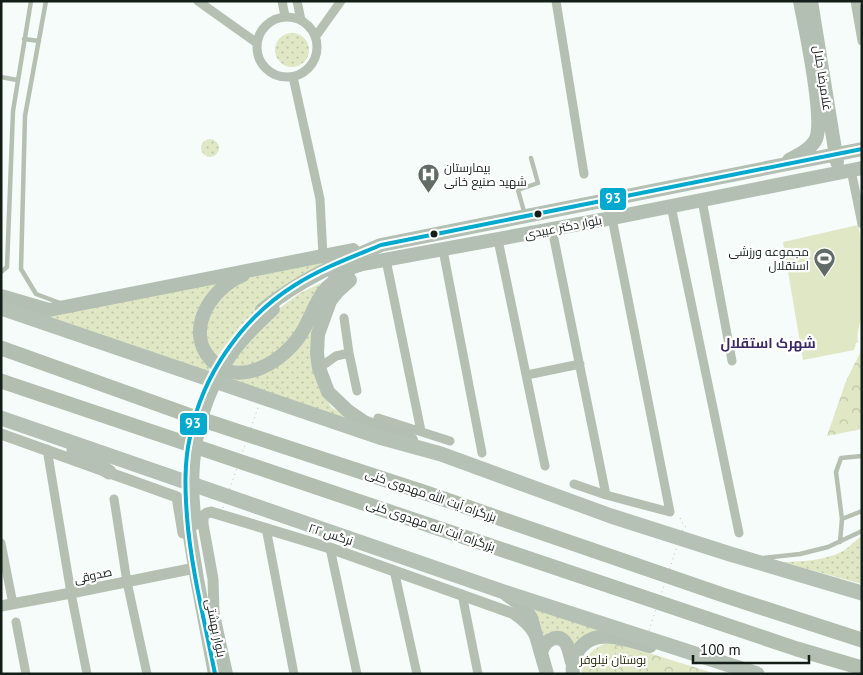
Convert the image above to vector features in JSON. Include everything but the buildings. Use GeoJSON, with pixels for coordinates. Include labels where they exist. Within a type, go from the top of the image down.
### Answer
{"type":"FeatureCollection","features":[{"type":"Feature","properties":{"kind":"highway","name":"بزرگراه آیت الله مهدوی کنی"},"geometry":{"type":"LineString","coordinates":[[1,348],[191,416],[862,640]]}},
{"type":"Feature","properties":{"kind":"highway","name":"بزرگراه آیت اله مهدوی کنی"},"geometry":{"type":"LineString","coordinates":[[1,380],[788,646],[862,668]]}},
{"type":"Feature","properties":{"kind":"main road","name":"غلامرضا جلال"},"geometry":{"type":"LineString","coordinates":[[775,167],[809,148],[816,139],[819,125],[816,95],[800,1]]}},
{"type":"Feature","properties":{"kind":"main road","name":"غلامرضا جلال"},"geometry":{"type":"LineString","coordinates":[[812,1],[835,154],[850,170]]}},
{"type":"Feature","properties":{"kind":"main road","name":"بلوار دکتر عبیدی"},"geometry":{"type":"LineString","coordinates":[[268,310],[281,295],[309,277],[382,245],[862,149]]}},
{"type":"Feature","properties":{"kind":"main road","name":"بلوار دکتر عبیدی"},"geometry":{"type":"LineString","coordinates":[[268,310],[312,282],[362,264],[498,240],[850,170]]}},
{"type":"Feature","properties":{"kind":"main road"},"geometry":{"type":"LineString","coordinates":[[1,297],[49,310],[264,266],[382,245]]}},
{"type":"Feature","properties":{"kind":"main road"},"geometry":{"type":"LineString","coordinates":[[383,261],[346,282],[330,301],[318,334],[317,353],[319,368],[328,392],[348,411],[364,422],[441,454],[572,503],[743,558],[862,593]]}},
{"type":"Feature","properties":{"kind":"main road"},"geometry":{"type":"LineString","coordinates":[[264,266],[225,285],[214,295],[206,307],[201,323],[200,337],[205,354],[219,367],[226,370],[241,373],[254,370],[270,363],[286,352],[306,325],[324,291],[337,279],[362,264]]}},
{"type":"Feature","properties":{"kind":"main road"},"geometry":{"type":"LineString","coordinates":[[1,297],[16,313]]}},
{"type":"Feature","properties":{"kind":"main road"},"geometry":{"type":"LineString","coordinates":[[1,308],[379,437],[441,454]]}},
{"type":"Feature","properties":{"kind":"main road"},"geometry":{"type":"LineString","coordinates":[[191,521],[192,480],[196,440],[202,415],[211,392],[228,359],[268,310]]}},
{"type":"Feature","properties":{"kind":"main road"},"geometry":{"type":"LineString","coordinates":[[1,418],[109,472]]}},
{"type":"Feature","properties":{"kind":"main road"},"geometry":{"type":"LineString","coordinates":[[51,443],[757,674]]}},
{"type":"Feature","properties":{"kind":"main road","name":"بلوار بهشتی"},"geometry":{"type":"LineString","coordinates":[[191,521],[226,674]]}},
{"type":"Feature","properties":{"kind":"main road","name":"بلوار بهشتی"},"geometry":{"type":"LineString","coordinates":[[191,521],[215,674]]}},
{"type":"Feature","properties":{"kind":"main road"},"geometry":{"type":"LineString","coordinates":[[504,592],[528,612],[545,674]]}},
{"type":"Feature","properties":{"kind":"main road"},"geometry":{"type":"LineString","coordinates":[[573,668],[577,652],[583,644],[599,637],[619,638],[685,652]]}},
{"type":"Feature","properties":{"kind":"main road"},"geometry":{"type":"LineString","coordinates":[[540,654],[543,644],[547,641],[556,638],[561,639],[565,643],[573,668]]}},
{"type":"Feature","properties":{"kind":"street"},"geometry":{"type":"LineString","coordinates":[[198,1],[257,43]]}},
{"type":"Feature","properties":{"kind":"street"},"geometry":{"type":"LineString","coordinates":[[282,1],[285,16]]}},
{"type":"Feature","properties":{"kind":"street"},"geometry":{"type":"LineString","coordinates":[[297,1],[301,20]]}},
{"type":"Feature","properties":{"kind":"street"},"geometry":{"type":"LineString","coordinates":[[316,36],[341,1]]}},
{"type":"Feature","properties":{"kind":"street"},"geometry":{"type":"LineString","coordinates":[[556,1],[584,174]]}},
{"type":"Feature","properties":{"kind":"street"},"geometry":{"type":"LineString","coordinates":[[855,1],[862,41]]}},
{"type":"Feature","properties":{"kind":"street"},"geometry":{"type":"LineString","coordinates":[[285,16],[301,20],[311,28],[316,36],[316,57],[311,66],[303,73],[294,77],[274,75],[260,62],[257,53],[260,33],[266,24],[275,18],[285,16]]}},
{"type":"Feature","properties":{"kind":"street"},"geometry":{"type":"LineString","coordinates":[[294,77],[320,199],[323,256]]}},
{"type":"Feature","properties":{"kind":"street"},"geometry":{"type":"LineString","coordinates":[[850,170],[862,224]]}},
{"type":"Feature","properties":{"kind":"street"},"geometry":{"type":"LineString","coordinates":[[702,200],[732,361]]}},
{"type":"Feature","properties":{"kind":"street"},"geometry":{"type":"LineString","coordinates":[[670,206],[739,533]]}},
{"type":"Feature","properties":{"kind":"street"},"geometry":{"type":"LineString","coordinates":[[574,484],[606,496],[670,512],[612,218]]}},
{"type":"Feature","properties":{"kind":"street"},"geometry":{"type":"LineString","coordinates":[[552,229],[606,496]]}},
{"type":"Feature","properties":{"kind":"street"},"geometry":{"type":"LineString","coordinates":[[498,240],[545,466]]}},
{"type":"Feature","properties":{"kind":"street"},"geometry":{"type":"LineString","coordinates":[[443,250],[482,453]]}},
{"type":"Feature","properties":{"kind":"street"},"geometry":{"type":"LineString","coordinates":[[383,261],[420,431]]}},
{"type":"Feature","properties":{"kind":"street"},"geometry":{"type":"LineString","coordinates":[[344,318],[357,390]]}},
{"type":"Feature","properties":{"kind":"street"},"geometry":{"type":"LineString","coordinates":[[317,353],[336,356],[349,353]]}},
{"type":"Feature","properties":{"kind":"street"},"geometry":{"type":"LineString","coordinates":[[319,368],[336,356]]}},
{"type":"Feature","properties":{"kind":"street"},"geometry":{"type":"LineString","coordinates":[[527,375],[580,364]]}},
{"type":"Feature","properties":{"kind":"street"},"geometry":{"type":"LineString","coordinates":[[378,418],[450,441]]}},
{"type":"Feature","properties":{"kind":"street"},"geometry":{"type":"LineString","coordinates":[[1,434],[51,443],[71,593],[87,674]]}},
{"type":"Feature","properties":{"kind":"street"},"geometry":{"type":"LineString","coordinates":[[109,472],[177,497],[190,569],[208,637]]}},
{"type":"Feature","properties":{"kind":"street"},"geometry":{"type":"LineString","coordinates":[[114,499],[127,582],[147,674]]}},
{"type":"Feature","properties":{"kind":"street","name":"نرگس ۲۲"},"geometry":{"type":"LineString","coordinates":[[214,617],[212,579],[204,516],[206,513],[212,512],[330,548],[512,613],[531,628],[536,638]]}},
{"type":"Feature","properties":{"kind":"street"},"geometry":{"type":"LineString","coordinates":[[266,528],[294,674]]}},
{"type":"Feature","properties":{"kind":"street"},"geometry":{"type":"LineString","coordinates":[[1,543],[7,605]]}},
{"type":"Feature","properties":{"kind":"street"},"geometry":{"type":"LineString","coordinates":[[330,548],[356,674]]}},
{"type":"Feature","properties":{"kind":"street","name":"صدوقی"},"geometry":{"type":"LineString","coordinates":[[7,605],[190,569]]}},
{"type":"Feature","properties":{"kind":"street"},"geometry":{"type":"LineString","coordinates":[[394,570],[417,674]]}},
{"type":"Feature","properties":{"kind":"street"},"geometry":{"type":"LineString","coordinates":[[462,594],[478,674]]}},
{"type":"Feature","properties":{"kind":"street"},"geometry":{"type":"LineString","coordinates":[[16,622],[26,674]]}},
{"type":"Feature","properties":{"kind":"lane"},"geometry":{"type":"LineString","coordinates":[[1,272],[7,267],[13,111],[31,1]]}},
{"type":"Feature","properties":{"kind":"lane"},"geometry":{"type":"LineString","coordinates":[[46,1],[26,116],[21,269],[36,294],[68,306]]}},
{"type":"Feature","properties":{"kind":"lane"},"geometry":{"type":"LineString","coordinates":[[24,38],[39,41]]}},
{"type":"Feature","properties":{"kind":"lane"},"geometry":{"type":"LineString","coordinates":[[1,77],[17,80]]}},
{"type":"Feature","properties":{"kind":"lane"},"geometry":{"type":"LineString","coordinates":[[525,216],[518,190],[538,183],[531,158]]}},
{"type":"Feature","properties":{"kind":"lane"},"geometry":{"type":"LineString","coordinates":[[840,542],[842,519],[836,472],[841,458],[862,456]]}},
{"type":"Feature","properties":{"kind":"lane"},"geometry":{"type":"LineString","coordinates":[[842,519],[862,511]]}},
{"type":"Feature","properties":{"kind":"lane"},"geometry":{"type":"LineString","coordinates":[[743,558],[773,558],[800,554],[828,547],[862,531]]}},
{"type":"Feature","properties":{"kind":"path"},"geometry":{"type":"LineString","coordinates":[[223,508],[267,382],[281,388]]}},
{"type":"Feature","properties":{"kind":"path"},"geometry":{"type":"LineString","coordinates":[[862,423],[858,427],[862,426]]}},
{"type":"Feature","properties":{"kind":"path"},"geometry":{"type":"LineString","coordinates":[[636,652],[641,654],[684,526],[680,518]]}},
{"type":"Feature","properties":{"kind":"path"},"geometry":{"type":"LineString","coordinates":[[615,655],[630,651]]}},
{"type":"Feature","properties":{"kind":"green space"},"geometry":{"type":"Polygon","coordinates":[[[292,33],[299,34],[304,38],[308,43],[308,57],[304,62],[299,66],[292,67],[285,66],[280,62],[276,57],[275,50],[276,43],[280,38],[285,34],[292,33]]]}},
{"type":"Feature","properties":{"kind":"green space"},"geometry":{"type":"Polygon","coordinates":[[[210,139],[216,142],[219,148],[216,154],[210,157],[204,154],[201,148],[204,142],[210,139]]]}},
{"type":"Feature","properties":{"kind":"green space","name":"مجموعه ورزشی استقلال"},"geometry":{"type":"Polygon","coordinates":[[[858,225],[862,254],[862,311],[858,342],[854,350],[803,360],[783,242],[858,225]]]}},
{"type":"Feature","properties":{"kind":"green space"},"geometry":{"type":"Polygon","coordinates":[[[341,259],[276,293],[240,326],[216,359],[211,353],[205,329],[213,303],[243,279],[341,259]]]}},
{"type":"Feature","properties":{"kind":"green space"},"geometry":{"type":"Polygon","coordinates":[[[360,270],[345,281],[320,313],[325,397],[332,408],[372,428],[223,377],[263,372],[338,282],[360,270]]]}},
{"type":"Feature","properties":{"kind":"green space"},"geometry":{"type":"Polygon","coordinates":[[[340,274],[282,350],[252,366],[229,366],[277,310],[300,293],[340,274]]]}},
{"type":"Feature","properties":{"kind":"green space"},"geometry":{"type":"Polygon","coordinates":[[[222,282],[202,304],[211,367],[208,373],[34,313],[222,282]]]}},
{"type":"Feature","properties":{"kind":"green space"},"geometry":{"type":"Polygon","coordinates":[[[862,342],[862,429],[827,436],[846,381],[860,353],[862,342]]]}},
{"type":"Feature","properties":{"kind":"green space"},"geometry":{"type":"Polygon","coordinates":[[[862,536],[862,584],[782,562],[830,557],[843,551],[862,536]]]}},
{"type":"Feature","properties":{"kind":"green space"},"geometry":{"type":"Polygon","coordinates":[[[523,603],[610,633],[573,651],[561,632],[549,632],[540,640],[523,603]]]}},
{"type":"Feature","properties":{"kind":"green space","name":"بوستان نیلوفر"},"geometry":{"type":"Polygon","coordinates":[[[606,643],[617,643],[716,674],[581,674],[584,663],[589,655],[596,648],[606,643]]]}},
{"type":"Feature","properties":{"kind":"transit line","name":"93"},"geometry":{"type":"LineString","coordinates":[[215,674],[189,537],[185,487],[188,447],[196,414],[215,370],[227,350],[242,331],[276,298],[316,273],[381,245],[862,149]]}},
{"type":"Feature","properties":{"kind":"place","name":"بیمارستان شهید صنیع خانی"},"geometry":{"type":"Point","coordinates":[428,193]}},
{"type":"Feature","properties":{"kind":"place","name":"مجموعه ورزشی استقلال"},"geometry":{"type":"Point","coordinates":[825,277]}},
{"type":"Feature","properties":{"kind":"district","name":"شهرک استقلال"},"geometry":{"type":"Point","coordinates":[768,343]}}]}
